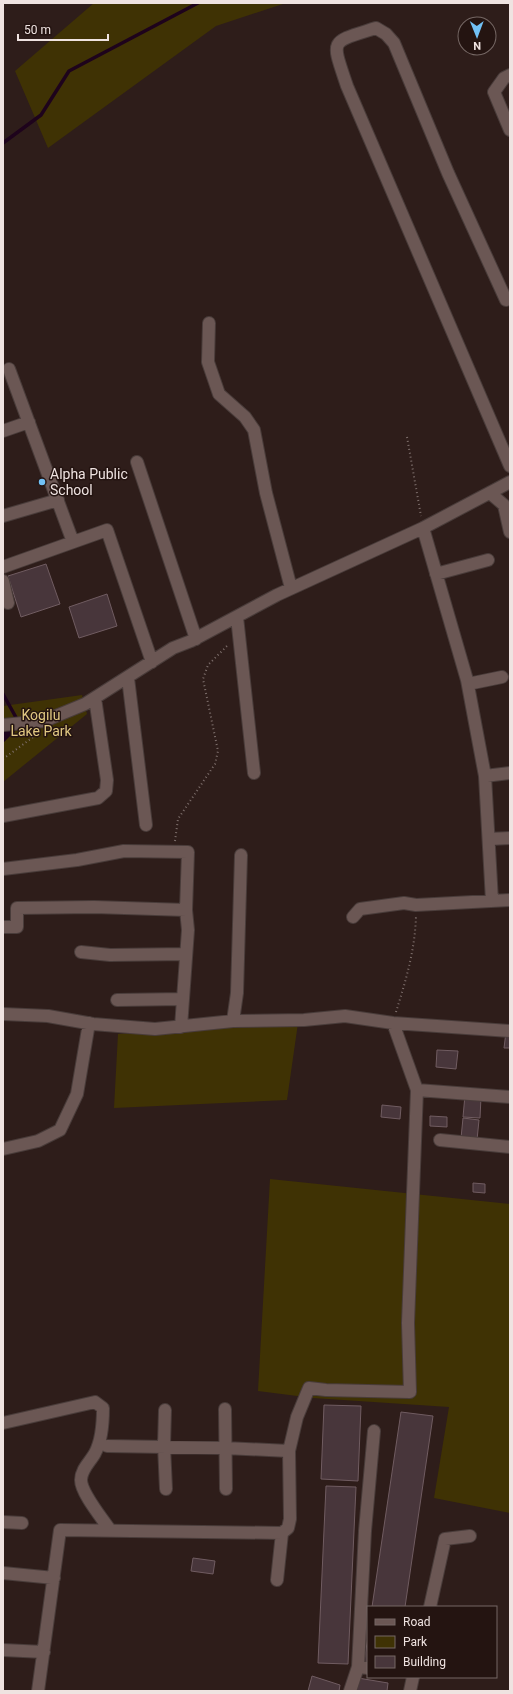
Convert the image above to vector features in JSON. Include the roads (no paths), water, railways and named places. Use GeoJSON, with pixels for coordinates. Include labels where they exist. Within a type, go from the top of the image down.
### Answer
{"type":"FeatureCollection","features":[{"type":"Feature","properties":{"kind":"street"},"geometry":{"type":"LineString","coordinates":[[506,300],[448,173],[394,43],[386,34],[376,28],[340,40],[336,45],[336,52],[347,86],[510,466]]}},
{"type":"Feature","properties":{"kind":"street"},"geometry":{"type":"LineString","coordinates":[[510,75],[504,78],[494,92],[510,130]]}},
{"type":"Feature","properties":{"kind":"street"},"geometry":{"type":"LineString","coordinates":[[209,323],[208,362],[219,394],[245,417],[254,430],[266,493],[291,588]]}},
{"type":"Feature","properties":{"kind":"street"},"geometry":{"type":"LineString","coordinates":[[9,369],[73,542]]}},
{"type":"Feature","properties":{"kind":"street"},"geometry":{"type":"LineString","coordinates":[[3,431],[29,422]]}},
{"type":"Feature","properties":{"kind":"street"},"geometry":{"type":"LineString","coordinates":[[137,462],[196,638]]}},
{"type":"Feature","properties":{"kind":"street"},"geometry":{"type":"LineString","coordinates":[[13,724],[44,721],[85,704],[173,648],[196,638],[291,588],[423,528],[510,482]]}},
{"type":"Feature","properties":{"kind":"street"},"geometry":{"type":"LineString","coordinates":[[490,493],[504,505],[510,532]]}},
{"type":"Feature","properties":{"kind":"street"},"geometry":{"type":"LineString","coordinates":[[3,516],[58,500]]}},
{"type":"Feature","properties":{"kind":"street"},"geometry":{"type":"LineString","coordinates":[[423,528],[468,684],[485,776],[492,901]]}},
{"type":"Feature","properties":{"kind":"street"},"geometry":{"type":"LineString","coordinates":[[3,567],[107,530],[152,662]]}},
{"type":"Feature","properties":{"kind":"street"},"geometry":{"type":"LineString","coordinates":[[436,574],[488,560]]}},
{"type":"Feature","properties":{"kind":"street"},"geometry":{"type":"LineString","coordinates":[[3,581],[8,603]]}},
{"type":"Feature","properties":{"kind":"street"},"geometry":{"type":"LineString","coordinates":[[237,617],[254,773]]}},
{"type":"Feature","properties":{"kind":"street"},"geometry":{"type":"LineString","coordinates":[[468,684],[502,677]]}},
{"type":"Feature","properties":{"kind":"street"},"geometry":{"type":"LineString","coordinates":[[128,678],[146,825]]}},
{"type":"Feature","properties":{"kind":"street"},"geometry":{"type":"LineString","coordinates":[[3,816],[98,798],[106,791],[107,780],[95,698]]}},
{"type":"Feature","properties":{"kind":"street"},"geometry":{"type":"LineString","coordinates":[[485,776],[510,773]]}},
{"type":"Feature","properties":{"kind":"street"},"geometry":{"type":"LineString","coordinates":[[489,839],[510,838]]}},
{"type":"Feature","properties":{"kind":"street"},"geometry":{"type":"LineString","coordinates":[[3,869],[77,860],[124,851],[188,852],[186,910],[188,930],[181,1027]]}},
{"type":"Feature","properties":{"kind":"street"},"geometry":{"type":"LineString","coordinates":[[233,1021],[237,993],[241,855]]}},
{"type":"Feature","properties":{"kind":"street"},"geometry":{"type":"LineString","coordinates":[[352,917],[360,909],[404,904],[416,905],[510,900]]}},
{"type":"Feature","properties":{"kind":"street"},"geometry":{"type":"LineString","coordinates":[[3,927],[17,927],[17,908],[186,910]]}},
{"type":"Feature","properties":{"kind":"street"},"geometry":{"type":"LineString","coordinates":[[82,952],[110,955],[186,954]]}},
{"type":"Feature","properties":{"kind":"street"},"geometry":{"type":"LineString","coordinates":[[117,1000],[183,999]]}},
{"type":"Feature","properties":{"kind":"street"},"geometry":{"type":"LineString","coordinates":[[3,1014],[48,1016],[89,1024],[155,1029],[233,1021],[304,1020],[345,1016],[393,1023],[510,1031]]}},
{"type":"Feature","properties":{"kind":"street"},"geometry":{"type":"LineString","coordinates":[[277,1580],[282,1534],[288,1528],[290,1519],[289,1451],[297,1416],[309,1388],[326,1390],[410,1392],[408,1323],[417,1090],[393,1023]]}},
{"type":"Feature","properties":{"kind":"street"},"geometry":{"type":"LineString","coordinates":[[3,1149],[38,1141],[60,1130],[77,1094],[89,1024]]}},
{"type":"Feature","properties":{"kind":"street"},"geometry":{"type":"LineString","coordinates":[[417,1090],[510,1097]]}},
{"type":"Feature","properties":{"kind":"street"},"geometry":{"type":"LineString","coordinates":[[440,1140],[510,1147]]}},
{"type":"Feature","properties":{"kind":"street"},"geometry":{"type":"LineString","coordinates":[[3,1423],[95,1402],[102,1408],[102,1424],[96,1452],[86,1465],[81,1479],[84,1489],[110,1530]]}},
{"type":"Feature","properties":{"kind":"street"},"geometry":{"type":"LineString","coordinates":[[225,1409],[226,1489]]}},
{"type":"Feature","properties":{"kind":"street"},"geometry":{"type":"LineString","coordinates":[[165,1410],[164,1446],[166,1489]]}},
{"type":"Feature","properties":{"kind":"street"},"geometry":{"type":"LineString","coordinates":[[350,1691],[363,1668],[365,1531],[374,1431]]}},
{"type":"Feature","properties":{"kind":"street"},"geometry":{"type":"LineString","coordinates":[[107,1446],[164,1446],[289,1451]]}},
{"type":"Feature","properties":{"kind":"street"},"geometry":{"type":"LineString","coordinates":[[3,1522],[22,1523]]}},
{"type":"Feature","properties":{"kind":"street"},"geometry":{"type":"LineString","coordinates":[[38,1691],[60,1530],[282,1534]]}},
{"type":"Feature","properties":{"kind":"street"},"geometry":{"type":"LineString","coordinates":[[430,1606],[446,1539],[470,1536]]}},
{"type":"Feature","properties":{"kind":"street"},"geometry":{"type":"LineString","coordinates":[[3,1574],[54,1578]]}},
{"type":"Feature","properties":{"kind":"street"},"geometry":{"type":"LineString","coordinates":[[3,1650],[44,1652]]}},
{"type":"Feature","properties":{"kind":"street"},"geometry":{"type":"LineString","coordinates":[[410,1691],[413,1678]]}},
{"type":"Feature","properties":{"kind":"waterway"},"geometry":{"type":"LineString","coordinates":[[3,143],[41,115],[69,71],[198,3]]}},
{"type":"Feature","properties":{"kind":"waterway"},"geometry":{"type":"LineString","coordinates":[[3,694],[18,721]]}},
{"type":"Feature","properties":{"kind":"place","name":"Alpha Public School"},"geometry":{"type":"Point","coordinates":[42,482]}},
{"type":"Feature","properties":{"kind":"park label","name":"Kogilu Lake Park"},"geometry":{"type":"Point","coordinates":[41,724]}}]}
